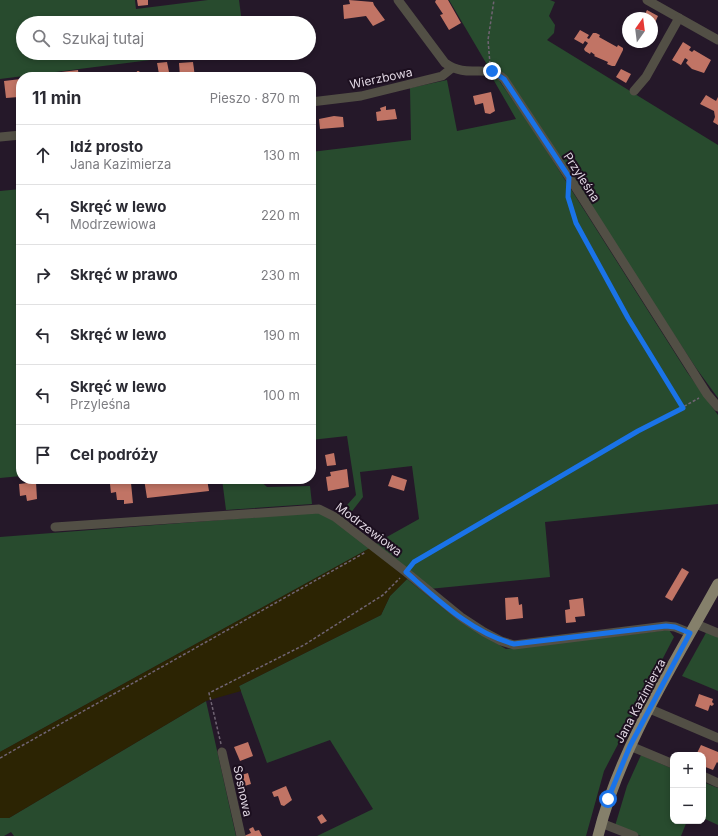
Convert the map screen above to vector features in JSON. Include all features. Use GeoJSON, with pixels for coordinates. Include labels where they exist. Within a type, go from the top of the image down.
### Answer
{"type":"FeatureCollection","features":[{"type":"Feature","properties":{"kind":"main road","name":"Jana Kazimierza"},"geometry":{"type":"LineString","coordinates":[[598,836],[616,776],[630,746],[718,584]]}},
{"type":"Feature","properties":{"kind":"street"},"geometry":{"type":"LineString","coordinates":[[398,0],[445,63],[452,68],[463,72],[492,71]]}},
{"type":"Feature","properties":{"kind":"street"},"geometry":{"type":"LineString","coordinates":[[647,0],[718,40]]}},
{"type":"Feature","properties":{"kind":"street"},"geometry":{"type":"LineString","coordinates":[[634,91],[646,77],[679,18]]}},
{"type":"Feature","properties":{"kind":"street","name":"Wierzbowa"},"geometry":{"type":"LineString","coordinates":[[316,101],[361,96],[442,76],[452,68]]}},
{"type":"Feature","properties":{"kind":"street","name":"Przyleśna"},"geometry":{"type":"LineString","coordinates":[[492,71],[504,79],[569,177],[706,394],[718,407]]}},
{"type":"Feature","properties":{"kind":"street"},"geometry":{"type":"LineString","coordinates":[[0,137],[16,135]]}},
{"type":"Feature","properties":{"kind":"street","name":"Modrzewiowa"},"geometry":{"type":"LineString","coordinates":[[55,527],[319,509],[335,517],[461,617],[501,641],[514,644],[666,626],[718,633]]}},
{"type":"Feature","properties":{"kind":"street"},"geometry":{"type":"LineString","coordinates":[[650,709],[718,738]]}},
{"type":"Feature","properties":{"kind":"street"},"geometry":{"type":"LineString","coordinates":[[630,746],[670,763]]}},
{"type":"Feature","properties":{"kind":"street","name":"Sosnowa"},"geometry":{"type":"LineString","coordinates":[[222,752],[241,836]]}},
{"type":"Feature","properties":{"kind":"street"},"geometry":{"type":"LineString","coordinates":[[706,777],[718,783]]}},
{"type":"Feature","properties":{"kind":"street"},"geometry":{"type":"LineString","coordinates":[[601,823],[634,836]]}},
{"type":"Feature","properties":{"kind":"path"},"geometry":{"type":"LineString","coordinates":[[492,71],[489,58],[488,40],[494,0]]}},
{"type":"Feature","properties":{"kind":"path"},"geometry":{"type":"LineString","coordinates":[[569,177],[568,197],[576,223],[628,318],[683,408]]}},
{"type":"Feature","properties":{"kind":"path"},"geometry":{"type":"LineString","coordinates":[[222,752],[210,693],[304,645],[383,596],[414,562],[490,516],[706,394]]}},
{"type":"Feature","properties":{"kind":"path"},"geometry":{"type":"LineString","coordinates":[[0,758],[374,548]]}},
{"type":"Feature","properties":{"kind":"green space"},"geometry":{"type":"Polygon","coordinates":[[[0,0],[135,0],[136,9],[208,0],[239,0],[241,16],[16,16],[16,60],[151,60],[55,72],[16,72],[16,77],[0,79],[0,0]]]}},
{"type":"Feature","properties":{"kind":"green space"},"geometry":{"type":"Polygon","coordinates":[[[449,0],[550,0],[555,2],[549,16],[555,25],[554,33],[547,40],[718,145],[718,398],[696,368],[506,78],[497,67],[489,68],[449,0]]]}},
{"type":"Feature","properties":{"kind":"green space"},"geometry":{"type":"Polygon","coordinates":[[[493,79],[498,79],[534,131],[687,372],[718,415],[718,504],[545,522],[550,577],[429,589],[376,543],[419,519],[412,466],[360,472],[363,497],[346,519],[339,514],[356,495],[347,436],[316,439],[316,151],[411,140],[410,88],[447,80],[457,131],[516,119],[493,79]]]}},
{"type":"Feature","properties":{"kind":"green space"},"geometry":{"type":"Polygon","coordinates":[[[16,189],[16,476],[0,478],[0,191],[16,189]]]}},
{"type":"Feature","properties":{"kind":"green space"},"geometry":{"type":"Polygon","coordinates":[[[223,484],[264,484],[267,487],[310,486],[312,504],[226,510],[223,484]]]}},
{"type":"Feature","properties":{"kind":"green space"},"geometry":{"type":"Polygon","coordinates":[[[323,512],[370,548],[0,752],[0,537],[323,512]]]}},
{"type":"Feature","properties":{"kind":"green space"},"geometry":{"type":"Polygon","coordinates":[[[407,579],[459,621],[506,649],[669,630],[674,637],[604,771],[586,836],[317,836],[373,809],[330,740],[267,763],[239,686],[381,615],[390,596],[407,579]]]}},
{"type":"Feature","properties":{"kind":"green space"},"geometry":{"type":"Polygon","coordinates":[[[707,631],[718,635],[718,691],[682,676],[707,631]]]}},
{"type":"Feature","properties":{"kind":"green space"},"geometry":{"type":"Polygon","coordinates":[[[206,701],[236,836],[14,836],[11,832],[4,836],[0,836],[0,818],[9,818],[206,701]]]}},
{"type":"Feature","properties":{"kind":"green space"},"geometry":{"type":"Polygon","coordinates":[[[641,755],[670,768],[670,824],[686,824],[681,836],[641,836],[615,826],[627,786],[641,755]]]}},
{"type":"Feature","properties":{"kind":"green space"},"geometry":{"type":"Polygon","coordinates":[[[706,783],[718,788],[718,825],[706,819],[706,783]]]}},
{"type":"Feature","properties":{"kind":"sand"},"geometry":{"type":"Polygon","coordinates":[[[370,548],[407,579],[390,596],[381,615],[239,686],[241,691],[206,701],[9,818],[0,818],[0,752],[370,548]]]}},
{"type":"Feature","properties":{"kind":"building"},"geometry":{"type":"Polygon","coordinates":[[[137,0],[148,0],[148,5],[138,6],[137,0]]]}},
{"type":"Feature","properties":{"kind":"building"},"geometry":{"type":"Polygon","coordinates":[[[349,0],[373,2],[385,20],[373,26],[366,16],[344,19],[343,5],[350,4],[349,0]]]}},
{"type":"Feature","properties":{"kind":"building"},"geometry":{"type":"Polygon","coordinates":[[[436,0],[448,0],[461,23],[449,30],[440,15],[443,14],[435,2],[436,0]]]}},
{"type":"Feature","properties":{"kind":"building"},"geometry":{"type":"Polygon","coordinates":[[[580,30],[589,35],[587,38],[589,39],[593,33],[596,33],[600,35],[599,37],[617,47],[618,45],[623,48],[623,50],[615,66],[612,66],[607,64],[608,62],[594,56],[595,55],[591,52],[590,54],[585,51],[584,49],[588,43],[585,41],[583,44],[574,39],[580,30]]]}},
{"type":"Feature","properties":{"kind":"building"},"geometry":{"type":"Polygon","coordinates":[[[683,42],[691,47],[689,50],[692,52],[694,50],[711,60],[704,73],[692,69],[686,63],[688,60],[685,58],[681,65],[672,60],[683,42]]]}},
{"type":"Feature","properties":{"kind":"building"},"geometry":{"type":"Polygon","coordinates":[[[167,62],[169,72],[159,72],[157,63],[167,62]]]}},
{"type":"Feature","properties":{"kind":"building"},"geometry":{"type":"Polygon","coordinates":[[[193,62],[194,72],[180,72],[179,63],[193,62]]]}},
{"type":"Feature","properties":{"kind":"building"},"geometry":{"type":"Polygon","coordinates":[[[621,69],[631,74],[626,83],[616,77],[621,69]]]}},
{"type":"Feature","properties":{"kind":"building"},"geometry":{"type":"Polygon","coordinates":[[[78,70],[78,72],[61,72],[78,70]]]}},
{"type":"Feature","properties":{"kind":"building"},"geometry":{"type":"Polygon","coordinates":[[[16,80],[16,97],[6,98],[4,81],[16,80]]]}},
{"type":"Feature","properties":{"kind":"building"},"geometry":{"type":"Polygon","coordinates":[[[491,92],[495,111],[490,114],[485,113],[483,103],[475,105],[473,96],[491,92]]]}},
{"type":"Feature","properties":{"kind":"building"},"geometry":{"type":"Polygon","coordinates":[[[706,95],[716,101],[718,97],[718,125],[713,122],[715,117],[714,111],[700,104],[706,95]]]}},
{"type":"Feature","properties":{"kind":"building"},"geometry":{"type":"Polygon","coordinates":[[[386,106],[386,110],[395,109],[397,119],[377,121],[376,112],[381,111],[380,108],[386,106]]]}},
{"type":"Feature","properties":{"kind":"building"},"geometry":{"type":"Polygon","coordinates":[[[334,116],[343,117],[344,127],[320,129],[319,119],[334,116]]]}},
{"type":"Feature","properties":{"kind":"building"},"geometry":{"type":"Polygon","coordinates":[[[334,453],[336,465],[327,466],[325,455],[334,453]]]}},
{"type":"Feature","properties":{"kind":"building"},"geometry":{"type":"Polygon","coordinates":[[[347,469],[349,487],[328,491],[326,477],[331,476],[330,472],[347,469]]]}},
{"type":"Feature","properties":{"kind":"building"},"geometry":{"type":"Polygon","coordinates":[[[392,475],[407,480],[404,491],[388,486],[392,475]]]}},
{"type":"Feature","properties":{"kind":"building"},"geometry":{"type":"Polygon","coordinates":[[[19,484],[36,484],[37,499],[27,501],[26,495],[20,496],[19,484]]]}},
{"type":"Feature","properties":{"kind":"building"},"geometry":{"type":"Polygon","coordinates":[[[110,484],[131,484],[133,503],[124,504],[124,500],[117,500],[116,492],[111,493],[110,484]]]}},
{"type":"Feature","properties":{"kind":"building"},"geometry":{"type":"Polygon","coordinates":[[[145,484],[208,484],[209,491],[147,498],[145,484]]]}},
{"type":"Feature","properties":{"kind":"building"},"geometry":{"type":"Polygon","coordinates":[[[682,568],[689,572],[672,601],[665,597],[682,568]]]}},
{"type":"Feature","properties":{"kind":"building"},"geometry":{"type":"Polygon","coordinates":[[[518,597],[519,605],[522,604],[523,618],[506,620],[505,598],[518,597]]]}},
{"type":"Feature","properties":{"kind":"building"},"geometry":{"type":"Polygon","coordinates":[[[583,598],[585,616],[575,617],[576,622],[566,623],[565,610],[570,609],[569,600],[583,598]]]}},
{"type":"Feature","properties":{"kind":"building"},"geometry":{"type":"Polygon","coordinates":[[[699,694],[713,699],[712,702],[714,704],[712,706],[710,705],[708,711],[695,706],[699,694]]]}},
{"type":"Feature","properties":{"kind":"building"},"geometry":{"type":"Polygon","coordinates":[[[248,742],[253,756],[240,761],[234,747],[248,742]]]}},
{"type":"Feature","properties":{"kind":"building"},"geometry":{"type":"Polygon","coordinates":[[[701,745],[718,752],[718,763],[717,762],[713,770],[706,767],[706,752],[698,752],[701,745]]]}},
{"type":"Feature","properties":{"kind":"building"},"geometry":{"type":"Polygon","coordinates":[[[248,773],[251,784],[238,788],[235,777],[248,773]]]}},
{"type":"Feature","properties":{"kind":"building"},"geometry":{"type":"Polygon","coordinates":[[[286,786],[292,800],[284,806],[281,805],[278,796],[274,797],[272,792],[286,786]]]}},
{"type":"Feature","properties":{"kind":"building"},"geometry":{"type":"Polygon","coordinates":[[[322,814],[327,821],[321,824],[317,817],[322,814]]]}},
{"type":"Feature","properties":{"kind":"building"},"geometry":{"type":"Polygon","coordinates":[[[253,827],[255,831],[259,830],[262,836],[244,836],[251,833],[249,829],[253,827]]]}},
{"type":"Feature","properties":{"kind":"route"},"geometry":{"type":"LineString","coordinates":[[492,71],[504,79],[569,177],[568,197],[576,223],[628,318],[683,408],[638,431],[593,459],[490,516],[414,562],[406,572],[432,595],[461,617],[501,641],[514,644],[666,626],[675,627],[690,633],[630,746],[616,776],[608,799]]}}]}
